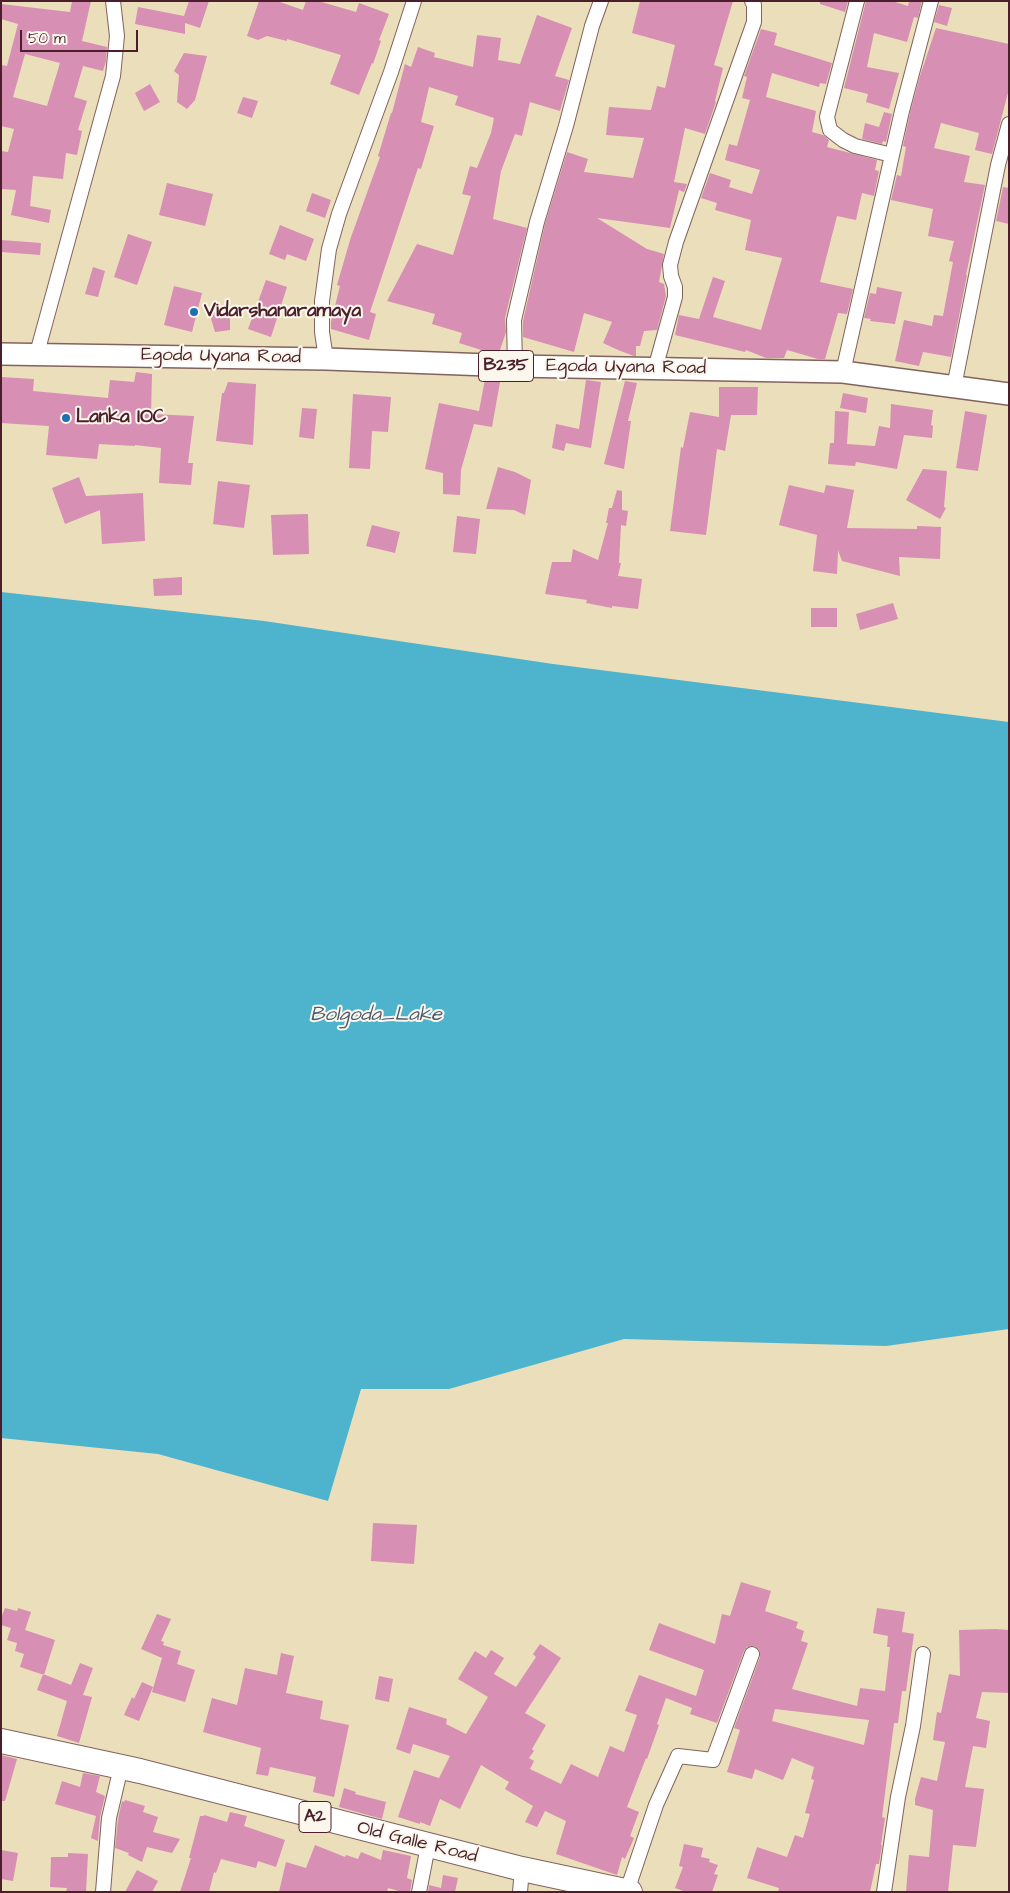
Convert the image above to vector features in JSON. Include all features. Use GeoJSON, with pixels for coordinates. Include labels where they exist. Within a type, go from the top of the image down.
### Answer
{"type":"FeatureCollection","features":[{"type":"Feature","properties":{"kind":"highway","name":"Old Galle Road"},"geometry":{"type":"LineString","coordinates":[[1,1741],[121,1767],[239,1796],[428,1846],[521,1881],[628,1891]]}},
{"type":"Feature","properties":{"kind":"main road","name":"Egoda Uyana Road"},"geometry":{"type":"LineString","coordinates":[[1,354],[37,353],[326,359],[515,366],[843,372],[1009,394]]}},
{"type":"Feature","properties":{"kind":"street"},"geometry":{"type":"LineString","coordinates":[[37,353],[112,76],[117,36],[113,1]]}},
{"type":"Feature","properties":{"kind":"street"},"geometry":{"type":"LineString","coordinates":[[326,359],[322,332],[322,301],[329,249],[338,214],[391,72],[414,1]]}},
{"type":"Feature","properties":{"kind":"street"},"geometry":{"type":"LineString","coordinates":[[515,366],[514,320],[537,222],[566,126],[592,26],[601,1]]}},
{"type":"Feature","properties":{"kind":"street"},"geometry":{"type":"LineString","coordinates":[[655,369],[676,297],[676,287],[671,276],[670,265],[679,233],[754,22],[754,5],[752,1]]}},
{"type":"Feature","properties":{"kind":"street"},"geometry":{"type":"LineString","coordinates":[[857,1],[827,117],[830,130],[843,140],[855,146],[892,155]]}},
{"type":"Feature","properties":{"kind":"street"},"geometry":{"type":"LineString","coordinates":[[843,372],[902,110],[931,1]]}},
{"type":"Feature","properties":{"kind":"street"},"geometry":{"type":"LineString","coordinates":[[954,387],[998,165],[1009,124]]}},
{"type":"Feature","properties":{"kind":"street"},"geometry":{"type":"LineString","coordinates":[[628,1891],[656,1805],[678,1756],[713,1760],[752,1654]]}},
{"type":"Feature","properties":{"kind":"street"},"geometry":{"type":"LineString","coordinates":[[884,1892],[898,1797],[913,1726],[923,1654]]}},
{"type":"Feature","properties":{"kind":"street"},"geometry":{"type":"LineString","coordinates":[[103,1892],[109,1818],[121,1767]]}},
{"type":"Feature","properties":{"kind":"street"},"geometry":{"type":"LineString","coordinates":[[419,1892],[428,1846]]}},
{"type":"Feature","properties":{"kind":"water","name":"Bolgoda_Lake"},"geometry":{"type":"Polygon","coordinates":[[[1,592],[264,621],[553,664],[1009,722],[1009,1329],[886,1346],[624,1339],[449,1389],[361,1389],[328,1501],[158,1454],[1,1438],[1,592]]]}},
{"type":"Feature","properties":{"kind":"building"},"geometry":{"type":"Polygon","coordinates":[[[72,1],[91,1],[82,41],[107,47],[106,61],[103,71],[83,66],[74,97],[87,101],[78,130],[82,131],[77,155],[66,153],[63,179],[33,176],[30,206],[51,210],[49,223],[11,215],[16,190],[1,189],[1,151],[8,152],[14,129],[1,126],[1,65],[7,66],[18,24],[1,19],[1,4],[70,12],[72,1]],[[25,54],[13,97],[47,106],[60,63],[25,54]]]}},
{"type":"Feature","properties":{"kind":"building"},"geometry":{"type":"Polygon","coordinates":[[[189,1],[209,1],[200,28],[185,23],[185,34],[135,24],[138,7],[184,16],[189,1]]]}},
{"type":"Feature","properties":{"kind":"building"},"geometry":{"type":"Polygon","coordinates":[[[259,1],[277,1],[303,10],[306,1],[318,1],[356,12],[359,3],[389,14],[379,40],[381,41],[373,64],[359,95],[330,84],[341,55],[287,39],[287,41],[267,36],[258,40],[247,36],[259,1]]]}},
{"type":"Feature","properties":{"kind":"building"},"geometry":{"type":"Polygon","coordinates":[[[640,1],[733,1],[714,65],[723,68],[716,102],[705,134],[685,128],[674,182],[687,184],[684,192],[679,190],[670,228],[597,218],[647,249],[664,254],[659,282],[664,284],[666,296],[657,330],[644,331],[640,346],[636,346],[636,356],[634,356],[603,343],[612,322],[584,313],[574,352],[523,337],[523,321],[545,224],[567,152],[588,159],[584,172],[633,178],[644,138],[606,135],[609,107],[651,110],[657,86],[665,88],[675,45],[632,33],[640,1]]]}},
{"type":"Feature","properties":{"kind":"building"},"geometry":{"type":"Polygon","coordinates":[[[820,1],[848,1],[845,12],[820,4],[820,1]]]}},
{"type":"Feature","properties":{"kind":"building"},"geometry":{"type":"Polygon","coordinates":[[[866,1],[892,1],[908,6],[909,1],[922,1],[918,18],[914,17],[907,42],[874,33],[867,67],[899,73],[889,109],[866,102],[868,94],[844,88],[866,1]]]}},
{"type":"Feature","properties":{"kind":"building"},"geometry":{"type":"Polygon","coordinates":[[[939,5],[952,8],[947,26],[934,22],[939,5]]]}},
{"type":"Feature","properties":{"kind":"building"},"geometry":{"type":"Polygon","coordinates":[[[537,15],[572,28],[555,76],[569,80],[560,111],[530,102],[522,136],[515,134],[501,171],[493,219],[527,228],[505,318],[506,332],[499,353],[491,353],[459,343],[462,333],[432,324],[435,314],[387,301],[417,244],[453,255],[471,196],[462,194],[470,166],[477,168],[491,133],[494,118],[455,105],[458,96],[429,87],[421,122],[434,126],[421,169],[418,168],[370,312],[376,314],[369,340],[331,329],[340,286],[337,285],[351,237],[380,157],[378,156],[405,64],[411,67],[418,47],[435,53],[434,57],[473,67],[477,35],[501,38],[498,60],[520,64],[537,15]]]}},
{"type":"Feature","properties":{"kind":"building"},"geometry":{"type":"Polygon","coordinates":[[[936,28],[1009,44],[1009,89],[992,154],[975,150],[979,133],[941,123],[934,148],[970,156],[964,182],[985,185],[951,357],[923,352],[919,366],[895,361],[904,320],[932,326],[934,315],[943,316],[953,262],[949,261],[954,241],[928,236],[933,209],[891,200],[897,175],[901,176],[906,147],[903,146],[910,113],[936,28]]]}},
{"type":"Feature","properties":{"kind":"building"},"geometry":{"type":"Polygon","coordinates":[[[761,29],[777,33],[774,45],[832,63],[826,84],[820,83],[819,87],[772,73],[766,97],[816,111],[812,132],[823,135],[829,140],[827,147],[877,160],[875,170],[879,171],[874,196],[862,193],[856,220],[837,216],[820,282],[853,289],[847,314],[838,313],[825,359],[818,359],[787,350],[784,358],[766,358],[746,350],[745,352],[675,335],[679,315],[699,319],[713,277],[725,281],[713,317],[761,330],[782,258],[745,250],[751,220],[715,210],[717,203],[701,198],[710,173],[731,180],[729,187],[752,194],[760,170],[725,160],[729,144],[737,146],[750,100],[742,98],[747,77],[744,76],[761,29]]]}},
{"type":"Feature","properties":{"kind":"building"},"geometry":{"type":"Polygon","coordinates":[[[184,53],[207,56],[195,100],[187,109],[177,102],[179,75],[174,71],[184,53]]]}},
{"type":"Feature","properties":{"kind":"building"},"geometry":{"type":"Polygon","coordinates":[[[150,84],[160,102],[144,111],[135,93],[150,84]]]}},
{"type":"Feature","properties":{"kind":"building"},"geometry":{"type":"Polygon","coordinates":[[[243,97],[258,101],[252,118],[237,113],[243,97]]]}},
{"type":"Feature","properties":{"kind":"building"},"geometry":{"type":"Polygon","coordinates":[[[884,112],[892,114],[886,142],[883,141],[882,144],[862,139],[865,123],[879,127],[884,112]]]}},
{"type":"Feature","properties":{"kind":"building"},"geometry":{"type":"Polygon","coordinates":[[[167,183],[213,194],[205,226],[159,215],[167,183]]]}},
{"type":"Feature","properties":{"kind":"building"},"geometry":{"type":"Polygon","coordinates":[[[1003,187],[1009,188],[1009,224],[996,221],[1003,187]]]}},
{"type":"Feature","properties":{"kind":"building"},"geometry":{"type":"Polygon","coordinates":[[[312,193],[331,200],[325,218],[306,211],[312,193]]]}},
{"type":"Feature","properties":{"kind":"building"},"geometry":{"type":"Polygon","coordinates":[[[280,225],[314,239],[306,261],[287,254],[285,260],[269,254],[280,225]]]}},
{"type":"Feature","properties":{"kind":"building"},"geometry":{"type":"Polygon","coordinates":[[[128,234],[152,242],[137,285],[114,277],[128,234]]]}},
{"type":"Feature","properties":{"kind":"building"},"geometry":{"type":"Polygon","coordinates":[[[1,240],[41,243],[40,255],[1,252],[1,240]]]}},
{"type":"Feature","properties":{"kind":"building"},"geometry":{"type":"Polygon","coordinates":[[[93,267],[105,271],[98,297],[85,294],[93,267]]]}},
{"type":"Feature","properties":{"kind":"building"},"geometry":{"type":"Polygon","coordinates":[[[266,280],[287,287],[271,337],[248,329],[266,280]]]}},
{"type":"Feature","properties":{"kind":"building"},"geometry":{"type":"Polygon","coordinates":[[[174,286],[202,293],[192,332],[164,325],[174,286]]]}},
{"type":"Feature","properties":{"kind":"building"},"geometry":{"type":"Polygon","coordinates":[[[877,287],[902,292],[895,324],[870,321],[871,319],[864,318],[870,293],[876,294],[877,287]]]}},
{"type":"Feature","properties":{"kind":"building"},"geometry":{"type":"Polygon","coordinates":[[[230,311],[230,330],[215,332],[209,312],[230,311]]]}},
{"type":"Feature","properties":{"kind":"building"},"geometry":{"type":"Polygon","coordinates":[[[136,372],[152,374],[151,414],[194,416],[188,463],[193,463],[191,485],[159,483],[161,448],[99,444],[97,459],[46,455],[49,426],[1,423],[1,377],[34,379],[33,391],[108,398],[110,380],[134,382],[136,372]]]}},
{"type":"Feature","properties":{"kind":"building"},"geometry":{"type":"Polygon","coordinates":[[[485,379],[500,382],[492,427],[474,424],[461,470],[460,495],[443,494],[443,473],[425,469],[439,403],[479,411],[485,379]]]}},
{"type":"Feature","properties":{"kind":"building"},"geometry":{"type":"Polygon","coordinates":[[[586,380],[601,382],[591,448],[566,443],[564,451],[552,448],[556,424],[579,429],[586,380]]]}},
{"type":"Feature","properties":{"kind":"building"},"geometry":{"type":"Polygon","coordinates":[[[625,381],[637,383],[628,421],[631,421],[624,469],[604,464],[625,381]]]}},
{"type":"Feature","properties":{"kind":"building"},"geometry":{"type":"Polygon","coordinates":[[[228,382],[256,384],[253,445],[216,441],[222,393],[224,393],[228,382]]]}},
{"type":"Feature","properties":{"kind":"building"},"geometry":{"type":"Polygon","coordinates":[[[719,387],[758,387],[757,415],[731,415],[725,451],[717,449],[706,535],[670,531],[681,447],[683,448],[690,412],[719,417],[719,387]]]}},
{"type":"Feature","properties":{"kind":"building"},"geometry":{"type":"Polygon","coordinates":[[[843,393],[868,398],[866,413],[840,408],[843,393]]]}},
{"type":"Feature","properties":{"kind":"building"},"geometry":{"type":"Polygon","coordinates":[[[353,394],[391,397],[388,432],[372,431],[370,469],[349,468],[353,394]]]}},
{"type":"Feature","properties":{"kind":"building"},"geometry":{"type":"Polygon","coordinates":[[[891,404],[933,410],[932,438],[904,435],[897,469],[856,462],[855,466],[828,464],[830,443],[834,443],[835,411],[849,412],[847,444],[875,446],[879,426],[890,428],[891,404]]]}},
{"type":"Feature","properties":{"kind":"building"},"geometry":{"type":"Polygon","coordinates":[[[302,408],[317,409],[314,439],[299,437],[302,408]]]}},
{"type":"Feature","properties":{"kind":"building"},"geometry":{"type":"Polygon","coordinates":[[[965,411],[987,415],[978,471],[956,468],[965,411]]]}},
{"type":"Feature","properties":{"kind":"building"},"geometry":{"type":"Polygon","coordinates":[[[498,467],[515,472],[531,480],[525,515],[514,510],[486,509],[498,467]]]}},
{"type":"Feature","properties":{"kind":"building"},"geometry":{"type":"Polygon","coordinates":[[[923,469],[947,471],[944,507],[946,508],[940,519],[906,500],[923,469]]]}},
{"type":"Feature","properties":{"kind":"building"},"geometry":{"type":"Polygon","coordinates":[[[79,477],[86,496],[143,493],[145,541],[102,544],[100,510],[65,524],[52,488],[79,477]]]}},
{"type":"Feature","properties":{"kind":"building"},"geometry":{"type":"Polygon","coordinates":[[[218,481],[250,485],[244,528],[213,524],[218,481]]]}},
{"type":"Feature","properties":{"kind":"building"},"geometry":{"type":"Polygon","coordinates":[[[789,485],[824,493],[826,485],[854,490],[847,528],[917,529],[917,526],[941,527],[940,559],[899,557],[900,576],[842,561],[838,550],[837,574],[813,571],[817,535],[779,525],[789,485]]]}},
{"type":"Feature","properties":{"kind":"building"},"geometry":{"type":"Polygon","coordinates":[[[617,490],[622,491],[622,510],[628,511],[626,526],[621,525],[619,563],[621,563],[618,576],[642,579],[638,609],[612,606],[612,608],[586,603],[587,600],[545,594],[552,562],[571,562],[573,549],[598,560],[608,523],[606,523],[609,508],[612,508],[617,490]]]}},
{"type":"Feature","properties":{"kind":"building"},"geometry":{"type":"Polygon","coordinates":[[[308,514],[309,554],[273,555],[271,515],[308,514]]]}},
{"type":"Feature","properties":{"kind":"building"},"geometry":{"type":"Polygon","coordinates":[[[457,516],[480,519],[476,554],[453,552],[457,516]]]}},
{"type":"Feature","properties":{"kind":"building"},"geometry":{"type":"Polygon","coordinates":[[[372,525],[400,532],[395,553],[366,546],[372,525]]]}},
{"type":"Feature","properties":{"kind":"building"},"geometry":{"type":"Polygon","coordinates":[[[182,577],[182,595],[154,596],[153,579],[182,577]]]}},
{"type":"Feature","properties":{"kind":"building"},"geometry":{"type":"Polygon","coordinates":[[[893,603],[898,619],[860,630],[856,614],[893,603]]]}},
{"type":"Feature","properties":{"kind":"building"},"geometry":{"type":"Polygon","coordinates":[[[811,608],[837,608],[837,627],[811,627],[811,608]]]}},
{"type":"Feature","properties":{"kind":"building"},"geometry":{"type":"Polygon","coordinates":[[[373,1523],[417,1525],[414,1564],[371,1561],[373,1523]]]}},
{"type":"Feature","properties":{"kind":"building"},"geometry":{"type":"Polygon","coordinates":[[[741,1582],[771,1591],[765,1611],[798,1622],[796,1628],[804,1631],[801,1641],[808,1643],[792,1689],[857,1706],[860,1688],[885,1691],[890,1647],[887,1647],[888,1636],[873,1633],[877,1608],[905,1612],[902,1632],[914,1634],[906,1691],[902,1691],[898,1723],[894,1723],[882,1817],[885,1818],[882,1845],[879,1864],[876,1864],[870,1892],[778,1892],[779,1888],[747,1878],[757,1847],[787,1857],[795,1835],[803,1838],[810,1814],[805,1813],[814,1780],[811,1779],[814,1767],[792,1758],[783,1780],[755,1769],[752,1779],[727,1772],[740,1730],[734,1728],[760,1657],[759,1649],[755,1646],[747,1647],[744,1651],[717,1723],[690,1714],[692,1708],[666,1698],[647,1759],[627,1807],[639,1812],[630,1836],[634,1838],[625,1859],[622,1857],[617,1875],[556,1854],[566,1821],[545,1811],[537,1827],[525,1822],[533,1806],[505,1789],[509,1782],[481,1765],[460,1809],[440,1799],[430,1826],[398,1817],[414,1770],[439,1778],[450,1756],[413,1744],[410,1754],[396,1749],[409,1707],[447,1719],[446,1724],[466,1734],[488,1697],[458,1679],[475,1651],[486,1658],[491,1650],[504,1658],[494,1674],[516,1687],[536,1657],[533,1654],[540,1644],[561,1658],[525,1713],[546,1725],[532,1749],[534,1751],[529,1758],[534,1761],[530,1769],[561,1784],[571,1764],[598,1777],[610,1746],[624,1752],[637,1715],[625,1711],[639,1675],[696,1696],[704,1670],[649,1650],[659,1623],[715,1644],[722,1614],[730,1616],[741,1582]],[[775,1709],[772,1721],[864,1745],[869,1720],[775,1709]]]}},
{"type":"Feature","properties":{"kind":"building"},"geometry":{"type":"Polygon","coordinates":[[[5,1608],[17,1611],[18,1608],[31,1612],[25,1630],[55,1640],[44,1675],[20,1667],[24,1654],[15,1651],[17,1643],[7,1640],[11,1628],[1,1625],[1,1618],[5,1608]]]}},
{"type":"Feature","properties":{"kind":"building"},"geometry":{"type":"Polygon","coordinates":[[[157,1614],[171,1619],[161,1641],[164,1642],[163,1645],[181,1651],[177,1664],[195,1670],[185,1702],[152,1692],[162,1658],[141,1649],[157,1614]]]}},
{"type":"Feature","properties":{"kind":"building"},"geometry":{"type":"Polygon","coordinates":[[[959,1630],[1009,1630],[1009,1693],[982,1692],[976,1718],[990,1721],[986,1748],[973,1746],[965,1787],[984,1789],[976,1847],[953,1845],[948,1892],[906,1892],[909,1855],[929,1857],[933,1810],[915,1805],[915,1799],[921,1777],[937,1781],[945,1742],[933,1740],[937,1712],[941,1713],[949,1674],[960,1676],[959,1630]]]}},
{"type":"Feature","properties":{"kind":"building"},"geometry":{"type":"Polygon","coordinates":[[[281,1653],[294,1656],[286,1693],[323,1701],[320,1719],[349,1725],[334,1797],[313,1792],[316,1777],[270,1767],[268,1776],[256,1774],[261,1748],[203,1732],[212,1698],[237,1705],[245,1668],[277,1675],[281,1653]]]}},
{"type":"Feature","properties":{"kind":"building"},"geometry":{"type":"Polygon","coordinates":[[[80,1663],[93,1668],[83,1695],[92,1697],[79,1743],[57,1736],[67,1701],[37,1690],[43,1674],[71,1685],[80,1663]]]}},
{"type":"Feature","properties":{"kind":"building"},"geometry":{"type":"Polygon","coordinates":[[[379,1676],[393,1679],[389,1702],[375,1699],[379,1676]]]}},
{"type":"Feature","properties":{"kind":"building"},"geometry":{"type":"Polygon","coordinates":[[[142,1682],[153,1687],[139,1721],[124,1715],[132,1697],[134,1699],[142,1682]]]}},
{"type":"Feature","properties":{"kind":"building"},"geometry":{"type":"Polygon","coordinates":[[[1,1755],[17,1759],[5,1801],[1,1801],[1,1755]]]}},
{"type":"Feature","properties":{"kind":"building"},"geometry":{"type":"Polygon","coordinates":[[[83,1773],[100,1776],[96,1792],[105,1796],[100,1817],[98,1841],[91,1838],[96,1816],[55,1804],[62,1781],[80,1787],[83,1773]]]}},
{"type":"Feature","properties":{"kind":"building"},"geometry":{"type":"Polygon","coordinates":[[[344,1788],[356,1792],[355,1794],[386,1802],[382,1819],[339,1807],[344,1788]]]}},
{"type":"Feature","properties":{"kind":"building"},"geometry":{"type":"Polygon","coordinates":[[[125,1800],[145,1806],[143,1812],[158,1817],[153,1832],[180,1839],[172,1853],[147,1847],[142,1862],[128,1855],[129,1853],[115,1848],[118,1819],[122,1801],[124,1802],[125,1800]]]}},
{"type":"Feature","properties":{"kind":"building"},"geometry":{"type":"Polygon","coordinates":[[[230,1812],[247,1816],[244,1826],[285,1840],[276,1867],[258,1861],[256,1868],[221,1859],[216,1873],[214,1872],[209,1892],[180,1892],[191,1858],[189,1858],[200,1816],[204,1815],[227,1822],[230,1812]]]}},
{"type":"Feature","properties":{"kind":"building"},"geometry":{"type":"Polygon","coordinates":[[[684,1844],[703,1848],[701,1857],[710,1859],[709,1862],[718,1865],[714,1874],[718,1875],[712,1892],[686,1892],[675,1888],[683,1867],[679,1866],[684,1844]]]}},
{"type":"Feature","properties":{"kind":"building"},"geometry":{"type":"Polygon","coordinates":[[[315,1845],[345,1857],[346,1855],[358,1859],[361,1852],[381,1860],[383,1850],[411,1856],[407,1878],[412,1880],[410,1892],[388,1888],[387,1892],[279,1892],[286,1862],[306,1868],[315,1845]]]}},
{"type":"Feature","properties":{"kind":"building"},"geometry":{"type":"Polygon","coordinates":[[[1,1850],[18,1853],[13,1881],[1,1879],[1,1850]]]}},
{"type":"Feature","properties":{"kind":"building"},"geometry":{"type":"Polygon","coordinates":[[[68,1853],[88,1854],[86,1892],[66,1892],[67,1888],[50,1887],[51,1857],[68,1857],[68,1853]]]}},
{"type":"Feature","properties":{"kind":"building"},"geometry":{"type":"Polygon","coordinates":[[[137,1870],[158,1881],[152,1892],[125,1892],[137,1870]]]}},
{"type":"Feature","properties":{"kind":"building"},"geometry":{"type":"Polygon","coordinates":[[[443,1875],[458,1878],[455,1892],[428,1892],[429,1885],[441,1888],[443,1875]]]}},
{"type":"Feature","properties":{"kind":"place","name":"Vidarshanaramaya"},"geometry":{"type":"Point","coordinates":[194,312]}},
{"type":"Feature","properties":{"kind":"place","name":"Lanka IOC"},"geometry":{"type":"Point","coordinates":[66,418]}}]}
